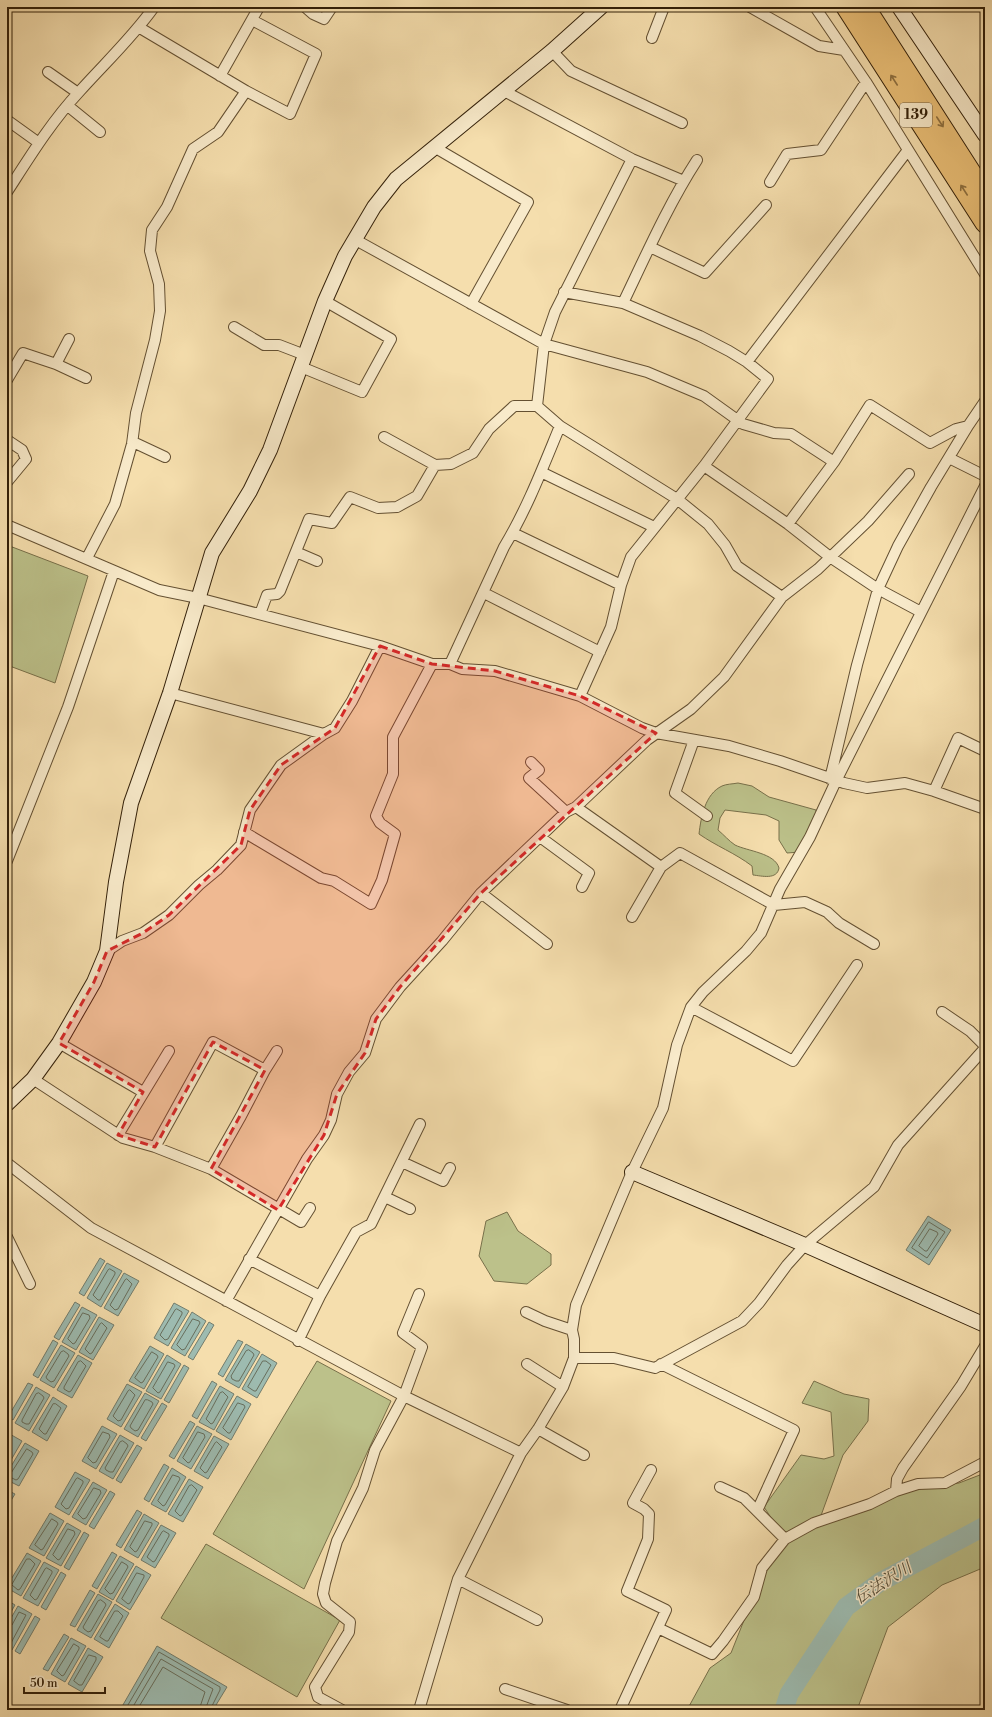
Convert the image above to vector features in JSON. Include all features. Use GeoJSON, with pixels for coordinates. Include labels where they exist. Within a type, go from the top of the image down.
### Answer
{"type":"FeatureCollection","features":[{"type":"Feature","properties":{"kind":"highway","name":"139"},"geometry":{"type":"LineString","coordinates":[[846,7],[985,223]]}},
{"type":"Feature","properties":{"kind":"highway","name":"139"},"geometry":{"type":"LineString","coordinates":[[865,7],[985,194]]}},
{"type":"Feature","properties":{"kind":"street"},"geometry":{"type":"LineString","coordinates":[[7,192],[39,143],[78,93],[140,28],[154,7]]}},
{"type":"Feature","properties":{"kind":"street"},"geometry":{"type":"LineString","coordinates":[[220,76],[259,7]]}},
{"type":"Feature","properties":{"kind":"street"},"geometry":{"type":"LineString","coordinates":[[306,7],[313,14],[324,18],[332,7]]}},
{"type":"Feature","properties":{"kind":"street"},"geometry":{"type":"LineString","coordinates":[[7,1104],[33,1080],[59,1043],[94,982],[107,951],[116,882],[131,803],[170,693],[212,552],[250,490],[270,450],[325,301],[354,239],[374,207],[396,179],[552,51],[601,7]]}},
{"type":"Feature","properties":{"kind":"street"},"geometry":{"type":"LineString","coordinates":[[652,38],[664,7]]}},
{"type":"Feature","properties":{"kind":"street"},"geometry":{"type":"LineString","coordinates":[[750,7],[818,46],[844,50]]}},
{"type":"Feature","properties":{"kind":"street"},"geometry":{"type":"LineString","coordinates":[[815,7],[866,82],[985,274]]}},
{"type":"Feature","properties":{"kind":"street"},"geometry":{"type":"LineString","coordinates":[[900,7],[985,135]]}},
{"type":"Feature","properties":{"kind":"street"},"geometry":{"type":"LineString","coordinates":[[140,28],[246,91],[290,114],[316,54],[252,20]]}},
{"type":"Feature","properties":{"kind":"street"},"geometry":{"type":"LineString","coordinates":[[552,51],[571,71],[682,124]]}},
{"type":"Feature","properties":{"kind":"street"},"geometry":{"type":"LineString","coordinates":[[48,72],[78,93]]}},
{"type":"Feature","properties":{"kind":"street"},"geometry":{"type":"LineString","coordinates":[[770,182],[787,154],[822,150],[866,82]]}},
{"type":"Feature","properties":{"kind":"street"},"geometry":{"type":"LineString","coordinates":[[87,558],[115,504],[132,442],[136,413],[155,340],[160,311],[159,284],[150,251],[152,230],[167,207],[193,149],[218,132],[246,91]]}},
{"type":"Feature","properties":{"kind":"street"},"geometry":{"type":"LineString","coordinates":[[504,91],[632,158],[684,181]]}},
{"type":"Feature","properties":{"kind":"street"},"geometry":{"type":"LineString","coordinates":[[68,106],[100,132]]}},
{"type":"Feature","properties":{"kind":"street"},"geometry":{"type":"LineString","coordinates":[[7,120],[39,143]]}},
{"type":"Feature","properties":{"kind":"street"},"geometry":{"type":"LineString","coordinates":[[434,147],[528,202],[471,304]]}},
{"type":"Feature","properties":{"kind":"street"},"geometry":{"type":"LineString","coordinates":[[747,362],[908,150]]}},
{"type":"Feature","properties":{"kind":"street"},"geometry":{"type":"LineString","coordinates":[[537,406],[544,344],[554,312],[632,158]]}},
{"type":"Feature","properties":{"kind":"street"},"geometry":{"type":"LineString","coordinates":[[623,303],[650,246],[684,181],[697,160]]}},
{"type":"Feature","properties":{"kind":"street"},"geometry":{"type":"LineString","coordinates":[[650,246],[705,274],[766,205]]}},
{"type":"Feature","properties":{"kind":"street"},"geometry":{"type":"LineString","coordinates":[[354,239],[544,344],[647,372],[704,396],[743,424],[774,433],[791,434],[834,462]]}},
{"type":"Feature","properties":{"kind":"street"},"geometry":{"type":"LineString","coordinates":[[564,292],[623,303],[700,336],[729,351],[747,362],[768,379],[704,466],[631,557],[621,585],[611,627],[580,696]]}},
{"type":"Feature","properties":{"kind":"street"},"geometry":{"type":"LineString","coordinates":[[234,327],[264,345],[279,345],[303,361],[362,392],[391,339],[325,301]]}},
{"type":"Feature","properties":{"kind":"street"},"geometry":{"type":"LineString","coordinates":[[56,364],[69,338]]}},
{"type":"Feature","properties":{"kind":"street"},"geometry":{"type":"LineString","coordinates":[[7,380],[23,353],[56,364],[86,378]]}},
{"type":"Feature","properties":{"kind":"street"},"geometry":{"type":"LineString","coordinates":[[833,780],[857,665],[878,589],[898,546],[968,426],[985,401]]}},
{"type":"Feature","properties":{"kind":"street"},"geometry":{"type":"LineString","coordinates":[[788,524],[834,462],[870,405],[930,443],[956,429],[968,426]]}},
{"type":"Feature","properties":{"kind":"street"},"geometry":{"type":"LineString","coordinates":[[384,437],[435,465],[451,464],[473,453],[489,429],[514,406],[537,406],[560,426],[677,499],[708,524],[725,545],[737,566],[782,597]]}},
{"type":"Feature","properties":{"kind":"street"},"geometry":{"type":"LineString","coordinates":[[450,664],[504,547],[513,533],[560,426]]}},
{"type":"Feature","properties":{"kind":"street"},"geometry":{"type":"LineString","coordinates":[[7,440],[22,450],[26,459],[7,482]]}},
{"type":"Feature","properties":{"kind":"street"},"geometry":{"type":"LineString","coordinates":[[132,442],[165,458]]}},
{"type":"Feature","properties":{"kind":"street"},"geometry":{"type":"LineString","coordinates":[[949,458],[985,476]]}},
{"type":"Feature","properties":{"kind":"street"},"geometry":{"type":"LineString","coordinates":[[260,614],[267,595],[277,594],[280,591],[309,519],[332,523],[350,497],[378,508],[397,507],[417,496],[435,465]]}},
{"type":"Feature","properties":{"kind":"street"},"geometry":{"type":"LineString","coordinates":[[704,466],[788,524],[830,557],[878,589],[921,612]]}},
{"type":"Feature","properties":{"kind":"street"},"geometry":{"type":"LineString","coordinates":[[541,472],[654,527]]}},
{"type":"Feature","properties":{"kind":"street"},"geometry":{"type":"LineString","coordinates":[[226,1301],[307,1159],[324,1135],[331,1120],[337,1094],[349,1072],[365,1053],[376,1020],[400,987],[442,941],[481,893],[566,812],[576,807],[647,740],[691,709],[724,677],[782,597],[818,569],[868,521],[909,474]]}},
{"type":"Feature","properties":{"kind":"street"},"geometry":{"type":"LineString","coordinates":[[419,1710],[458,1579],[521,1453],[538,1429],[563,1387],[574,1358],[574,1338],[572,1330],[576,1305],[632,1172],[663,1108],[677,1045],[691,1007],[703,992],[746,951],[761,933],[780,889],[810,837],[833,780],[985,486]]}},
{"type":"Feature","properties":{"kind":"street"},"geometry":{"type":"LineString","coordinates":[[7,525],[159,590],[198,598],[380,646],[432,664],[450,664],[462,669],[495,670],[580,696],[642,728],[656,733],[729,746],[773,759],[833,780],[867,788],[905,783],[934,791],[985,809]]}},
{"type":"Feature","properties":{"kind":"street"},"geometry":{"type":"LineString","coordinates":[[513,533],[621,585]]}},
{"type":"Feature","properties":{"kind":"street"},"geometry":{"type":"LineString","coordinates":[[296,552],[317,561]]}},
{"type":"Feature","properties":{"kind":"street"},"geometry":{"type":"LineString","coordinates":[[7,861],[68,707],[114,571]]}},
{"type":"Feature","properties":{"kind":"street"},"geometry":{"type":"LineString","coordinates":[[484,593],[600,652]]}},
{"type":"Feature","properties":{"kind":"street"},"geometry":{"type":"LineString","coordinates":[[107,951],[122,942],[143,933],[169,915],[241,845],[250,810],[281,764],[335,728],[352,701],[380,646]]}},
{"type":"Feature","properties":{"kind":"street"},"geometry":{"type":"LineString","coordinates":[[244,832],[321,878],[334,881],[371,904],[382,880],[395,834],[380,823],[376,816],[393,774],[393,737],[432,664]]}},
{"type":"Feature","properties":{"kind":"street"},"geometry":{"type":"LineString","coordinates":[[170,693],[324,734]]}},
{"type":"Feature","properties":{"kind":"street"},"geometry":{"type":"LineString","coordinates":[[934,791],[958,738],[985,751]]}},
{"type":"Feature","properties":{"kind":"street"},"geometry":{"type":"LineString","coordinates":[[694,740],[675,793],[707,816]]}},
{"type":"Feature","properties":{"kind":"street"},"geometry":{"type":"LineString","coordinates":[[531,762],[539,770],[529,778],[566,812]]}},
{"type":"Feature","properties":{"kind":"street"},"geometry":{"type":"LineString","coordinates":[[576,807],[662,867]]}},
{"type":"Feature","properties":{"kind":"street"},"geometry":{"type":"LineString","coordinates":[[540,837],[589,873],[582,887]]}},
{"type":"Feature","properties":{"kind":"street"},"geometry":{"type":"LineString","coordinates":[[632,917],[662,867],[680,853],[774,905],[805,902],[827,912],[839,923],[874,944]]}},
{"type":"Feature","properties":{"kind":"street"},"geometry":{"type":"LineString","coordinates":[[481,893],[547,944]]}},
{"type":"Feature","properties":{"kind":"street"},"geometry":{"type":"LineString","coordinates":[[691,1007],[793,1061],[857,965]]}},
{"type":"Feature","properties":{"kind":"street"},"geometry":{"type":"LineString","coordinates":[[574,1358],[614,1358],[655,1368],[742,1321],[759,1303],[787,1265],[805,1245],[874,1186],[898,1145],[985,1047],[970,1031],[942,1012]]}},
{"type":"Feature","properties":{"kind":"street"},"geometry":{"type":"LineString","coordinates":[[155,1147],[213,1042],[265,1070]]}},
{"type":"Feature","properties":{"kind":"street"},"geometry":{"type":"LineString","coordinates":[[59,1043],[143,1092]]}},
{"type":"Feature","properties":{"kind":"street"},"geometry":{"type":"LineString","coordinates":[[211,1169],[277,1050]]}},
{"type":"Feature","properties":{"kind":"street"},"geometry":{"type":"LineString","coordinates":[[118,1135],[169,1051]]}},
{"type":"Feature","properties":{"kind":"street"},"geometry":{"type":"LineString","coordinates":[[33,1080],[123,1138],[155,1147],[211,1169],[278,1210],[301,1222],[310,1208]]}},
{"type":"Feature","properties":{"kind":"street"},"geometry":{"type":"LineString","coordinates":[[298,1341],[320,1296],[356,1232],[371,1224],[420,1124]]}},
{"type":"Feature","properties":{"kind":"street"},"geometry":{"type":"LineString","coordinates":[[402,1162],[443,1181],[450,1168]]}},
{"type":"Feature","properties":{"kind":"street"},"geometry":{"type":"LineString","coordinates":[[7,1163],[90,1228],[298,1341],[404,1396],[521,1453]]}},
{"type":"Feature","properties":{"kind":"street"},"geometry":{"type":"LineString","coordinates":[[632,1172],[805,1245],[985,1325]]}},
{"type":"Feature","properties":{"kind":"street"},"geometry":{"type":"LineString","coordinates":[[385,1197],[410,1209]]}},
{"type":"Feature","properties":{"kind":"street"},"geometry":{"type":"LineString","coordinates":[[7,1237],[30,1284]]}},
{"type":"Feature","properties":{"kind":"street"},"geometry":{"type":"LineString","coordinates":[[249,1259],[320,1296]]}},
{"type":"Feature","properties":{"kind":"street"},"geometry":{"type":"LineString","coordinates":[[342,1710],[318,1697],[315,1687],[349,1632],[350,1622],[326,1603],[323,1594],[337,1541],[363,1488],[375,1450],[404,1396],[422,1347],[403,1333],[419,1294]]}},
{"type":"Feature","properties":{"kind":"street"},"geometry":{"type":"LineString","coordinates":[[526,1312],[545,1321],[572,1330]]}},
{"type":"Feature","properties":{"kind":"street"},"geometry":{"type":"LineString","coordinates":[[896,1491],[898,1479],[903,1468],[961,1386],[985,1346]]}},
{"type":"Feature","properties":{"kind":"street"},"geometry":{"type":"LineString","coordinates":[[527,1364],[563,1387]]}},
{"type":"Feature","properties":{"kind":"street"},"geometry":{"type":"LineString","coordinates":[[661,1364],[794,1430],[757,1511]]}},
{"type":"Feature","properties":{"kind":"street"},"geometry":{"type":"LineString","coordinates":[[538,1429],[584,1455]]}},
{"type":"Feature","properties":{"kind":"street"},"geometry":{"type":"LineString","coordinates":[[658,1628],[712,1654],[754,1597],[762,1568],[785,1538],[814,1522],[870,1504],[896,1491],[918,1484],[945,1483],[985,1462]]}},
{"type":"Feature","properties":{"kind":"street"},"geometry":{"type":"LineString","coordinates":[[620,1710],[666,1610],[627,1591],[648,1539],[649,1514],[644,1508],[633,1503],[651,1470]]}},
{"type":"Feature","properties":{"kind":"street"},"geometry":{"type":"LineString","coordinates":[[720,1487],[744,1498],[785,1538]]}},
{"type":"Feature","properties":{"kind":"street"},"geometry":{"type":"LineString","coordinates":[[458,1579],[536,1620]]}},
{"type":"Feature","properties":{"kind":"street"},"geometry":{"type":"LineString","coordinates":[[504,1689],[567,1710]]}},
{"type":"Feature","properties":{"kind":"highlighted area"},"geometry":{"type":"Polygon","coordinates":[[[380,646],[432,664],[495,671],[580,696],[656,733],[481,893],[400,987],[376,1019],[365,1053],[337,1094],[324,1135],[278,1210],[211,1169],[265,1070],[213,1042],[155,1147],[118,1135],[143,1092],[59,1043],[94,982],[107,951],[143,933],[169,915],[241,845],[250,810],[281,765],[335,728],[380,646]]]}},
{"type":"Feature","properties":{"kind":"green space"},"geometry":{"type":"Polygon","coordinates":[[[7,545],[88,576],[55,683],[7,665],[7,545]]]}},
{"type":"Feature","properties":{"kind":"green space"},"geometry":{"type":"Polygon","coordinates":[[[738,783],[752,786],[769,797],[816,810],[818,821],[800,852],[787,853],[779,840],[779,821],[766,815],[725,810],[720,818],[718,830],[735,845],[760,853],[772,859],[779,868],[778,872],[772,876],[753,875],[752,866],[699,834],[703,813],[712,794],[722,786],[738,783]]]}},
{"type":"Feature","properties":{"kind":"green space"},"geometry":{"type":"Polygon","coordinates":[[[507,1212],[518,1231],[551,1254],[551,1265],[527,1284],[494,1281],[479,1256],[486,1221],[507,1212]]]}},
{"type":"Feature","properties":{"kind":"green space"},"geometry":{"type":"Polygon","coordinates":[[[317,1361],[391,1401],[304,1589],[213,1534],[317,1361]]]}},
{"type":"Feature","properties":{"kind":"green space"},"geometry":{"type":"Polygon","coordinates":[[[814,1381],[844,1394],[869,1399],[868,1421],[843,1455],[819,1521],[909,1487],[959,1483],[985,1473],[985,1567],[942,1585],[888,1627],[857,1710],[687,1710],[710,1668],[731,1653],[766,1565],[785,1539],[764,1507],[801,1455],[824,1459],[834,1456],[831,1412],[802,1403],[814,1381]]]}},
{"type":"Feature","properties":{"kind":"green space"},"geometry":{"type":"Polygon","coordinates":[[[206,1544],[340,1620],[297,1697],[161,1618],[206,1544]]]}},
{"type":"Feature","properties":{"kind":"water"},"geometry":{"type":"Polygon","coordinates":[[[928,1216],[951,1230],[929,1265],[906,1250],[928,1216]]]}},
{"type":"Feature","properties":{"kind":"water"},"geometry":{"type":"Polygon","coordinates":[[[100,1258],[105,1261],[84,1296],[79,1293],[100,1258]]]}},
{"type":"Feature","properties":{"kind":"water"},"geometry":{"type":"Polygon","coordinates":[[[107,1263],[122,1271],[101,1307],[87,1298],[107,1263]]]}},
{"type":"Feature","properties":{"kind":"water"},"geometry":{"type":"Polygon","coordinates":[[[124,1273],[139,1281],[118,1316],[104,1308],[124,1273]]]}},
{"type":"Feature","properties":{"kind":"water"},"geometry":{"type":"Polygon","coordinates":[[[75,1302],[80,1305],[59,1340],[54,1337],[75,1302]]]}},
{"type":"Feature","properties":{"kind":"water"},"geometry":{"type":"Polygon","coordinates":[[[174,1303],[189,1311],[168,1346],[154,1338],[174,1303]]]}},
{"type":"Feature","properties":{"kind":"water"},"geometry":{"type":"Polygon","coordinates":[[[82,1307],[97,1315],[76,1350],[62,1342],[82,1307]]]}},
{"type":"Feature","properties":{"kind":"water"},"geometry":{"type":"Polygon","coordinates":[[[192,1312],[206,1321],[185,1356],[171,1348],[192,1312]]]}},
{"type":"Feature","properties":{"kind":"water"},"geometry":{"type":"Polygon","coordinates":[[[99,1317],[114,1325],[93,1360],[79,1352],[99,1317]]]}},
{"type":"Feature","properties":{"kind":"water"},"geometry":{"type":"Polygon","coordinates":[[[209,1322],[214,1325],[193,1360],[188,1357],[209,1322]]]}},
{"type":"Feature","properties":{"kind":"water"},"geometry":{"type":"Polygon","coordinates":[[[53,1340],[58,1343],[38,1378],[33,1375],[53,1340]]]}},
{"type":"Feature","properties":{"kind":"water"},"geometry":{"type":"Polygon","coordinates":[[[238,1340],[243,1342],[223,1377],[218,1374],[238,1340]]]}},
{"type":"Feature","properties":{"kind":"water"},"geometry":{"type":"Polygon","coordinates":[[[246,1344],[260,1352],[239,1388],[225,1380],[246,1344]]]}},
{"type":"Feature","properties":{"kind":"water"},"geometry":{"type":"Polygon","coordinates":[[[61,1345],[75,1353],[54,1388],[40,1380],[61,1345]]]}},
{"type":"Feature","properties":{"kind":"water"},"geometry":{"type":"Polygon","coordinates":[[[150,1346],[164,1354],[144,1389],[129,1381],[150,1346]]]}},
{"type":"Feature","properties":{"kind":"water"},"geometry":{"type":"Polygon","coordinates":[[[262,1354],[277,1363],[257,1398],[242,1389],[262,1354]]]}},
{"type":"Feature","properties":{"kind":"water"},"geometry":{"type":"Polygon","coordinates":[[[78,1355],[92,1363],[72,1398],[57,1390],[78,1355]]]}},
{"type":"Feature","properties":{"kind":"water"},"geometry":{"type":"Polygon","coordinates":[[[167,1355],[181,1364],[161,1399],[146,1391],[167,1355]]]}},
{"type":"Feature","properties":{"kind":"water"},"geometry":{"type":"Polygon","coordinates":[[[184,1365],[189,1368],[169,1403],[164,1400],[184,1365]]]}},
{"type":"Feature","properties":{"kind":"water"},"geometry":{"type":"Polygon","coordinates":[[[212,1381],[217,1384],[197,1419],[192,1416],[212,1381]]]}},
{"type":"Feature","properties":{"kind":"water"},"geometry":{"type":"Polygon","coordinates":[[[28,1383],[33,1385],[13,1420],[8,1417],[28,1383]]]}},
{"type":"Feature","properties":{"kind":"water"},"geometry":{"type":"Polygon","coordinates":[[[127,1384],[142,1392],[121,1427],[107,1419],[127,1384]]]}},
{"type":"Feature","properties":{"kind":"water"},"geometry":{"type":"Polygon","coordinates":[[[220,1386],[234,1394],[214,1430],[199,1422],[220,1386]]]}},
{"type":"Feature","properties":{"kind":"water"},"geometry":{"type":"Polygon","coordinates":[[[36,1387],[50,1395],[29,1431],[15,1423],[36,1387]]]}},
{"type":"Feature","properties":{"kind":"water"},"geometry":{"type":"Polygon","coordinates":[[[145,1393],[159,1401],[138,1437],[124,1429],[145,1393]]]}},
{"type":"Feature","properties":{"kind":"water"},"geometry":{"type":"Polygon","coordinates":[[[237,1396],[251,1404],[231,1440],[216,1431],[237,1396]]]}},
{"type":"Feature","properties":{"kind":"water"},"geometry":{"type":"Polygon","coordinates":[[[53,1397],[67,1406],[47,1441],[32,1432],[53,1397]]]}},
{"type":"Feature","properties":{"kind":"water"},"geometry":{"type":"Polygon","coordinates":[[[162,1403],[167,1406],[146,1441],[141,1438],[162,1403]]]}},
{"type":"Feature","properties":{"kind":"water"},"geometry":{"type":"Polygon","coordinates":[[[190,1421],[195,1424],[174,1459],[169,1456],[190,1421]]]}},
{"type":"Feature","properties":{"kind":"water"},"geometry":{"type":"Polygon","coordinates":[[[102,1426],[117,1434],[96,1469],[82,1461],[102,1426]]]}},
{"type":"Feature","properties":{"kind":"water"},"geometry":{"type":"Polygon","coordinates":[[[197,1426],[212,1434],[191,1469],[177,1461],[197,1426]]]}},
{"type":"Feature","properties":{"kind":"water"},"geometry":{"type":"Polygon","coordinates":[[[8,1433],[22,1441],[7,1467],[7,1434],[8,1433]]]}},
{"type":"Feature","properties":{"kind":"water"},"geometry":{"type":"Polygon","coordinates":[[[120,1435],[134,1443],[113,1479],[99,1471],[120,1435]]]}},
{"type":"Feature","properties":{"kind":"water"},"geometry":{"type":"Polygon","coordinates":[[[214,1436],[229,1444],[208,1479],[194,1471],[214,1436]]]}},
{"type":"Feature","properties":{"kind":"water"},"geometry":{"type":"Polygon","coordinates":[[[25,1443],[39,1451],[19,1486],[7,1480],[7,1473],[25,1443]]]}},
{"type":"Feature","properties":{"kind":"water"},"geometry":{"type":"Polygon","coordinates":[[[137,1445],[142,1448],[121,1483],[116,1480],[137,1445]]]}},
{"type":"Feature","properties":{"kind":"water"},"geometry":{"type":"Polygon","coordinates":[[[164,1464],[169,1467],[149,1502],[144,1499],[164,1464]]]}},
{"type":"Feature","properties":{"kind":"water"},"geometry":{"type":"Polygon","coordinates":[[[172,1468],[186,1477],[166,1512],[151,1504],[172,1468]]]}},
{"type":"Feature","properties":{"kind":"water"},"geometry":{"type":"Polygon","coordinates":[[[75,1472],[90,1480],[69,1515],[55,1507],[75,1472]]]}},
{"type":"Feature","properties":{"kind":"water"},"geometry":{"type":"Polygon","coordinates":[[[189,1479],[203,1487],[183,1522],[168,1514],[189,1479]]]}},
{"type":"Feature","properties":{"kind":"water"},"geometry":{"type":"Polygon","coordinates":[[[93,1482],[107,1490],[86,1525],[72,1517],[93,1482]]]}},
{"type":"Feature","properties":{"kind":"water"},"geometry":{"type":"Polygon","coordinates":[[[7,1490],[15,1494],[7,1507],[7,1490]]]}},
{"type":"Feature","properties":{"kind":"water"},"geometry":{"type":"Polygon","coordinates":[[[110,1491],[115,1494],[94,1529],[89,1526],[110,1491]]]}},
{"type":"Feature","properties":{"kind":"water"},"geometry":{"type":"Polygon","coordinates":[[[137,1510],[142,1513],[121,1548],[116,1545],[137,1510]]]}},
{"type":"Feature","properties":{"kind":"water"},"geometry":{"type":"Polygon","coordinates":[[[50,1513],[64,1521],[44,1556],[29,1548],[50,1513]]]}},
{"type":"Feature","properties":{"kind":"water"},"geometry":{"type":"Polygon","coordinates":[[[144,1514],[159,1523],[138,1558],[124,1550],[144,1514]]]}},
{"type":"Feature","properties":{"kind":"water"},"geometry":{"type":"Polygon","coordinates":[[[67,1523],[81,1531],[61,1566],[46,1558],[67,1523]]]}},
{"type":"Feature","properties":{"kind":"water"},"geometry":{"type":"Polygon","coordinates":[[[161,1525],[176,1533],[155,1568],[141,1560],[161,1525]]]}},
{"type":"Feature","properties":{"kind":"water"},"geometry":{"type":"Polygon","coordinates":[[[84,1532],[89,1535],[69,1570],[64,1567],[84,1532]]]}},
{"type":"Feature","properties":{"kind":"water"},"geometry":{"type":"Polygon","coordinates":[[[112,1552],[117,1555],[97,1589],[92,1586],[112,1552]]]}},
{"type":"Feature","properties":{"kind":"water"},"geometry":{"type":"Polygon","coordinates":[[[27,1553],[41,1561],[21,1596],[7,1588],[7,1586],[27,1553]]]}},
{"type":"Feature","properties":{"kind":"water"},"geometry":{"type":"Polygon","coordinates":[[[120,1556],[134,1564],[113,1600],[99,1592],[120,1556]]]}},
{"type":"Feature","properties":{"kind":"water"},"geometry":{"type":"Polygon","coordinates":[[[44,1562],[59,1570],[38,1606],[23,1598],[44,1562]]]}},
{"type":"Feature","properties":{"kind":"water"},"geometry":{"type":"Polygon","coordinates":[[[136,1566],[151,1575],[130,1610],[116,1601],[136,1566]]]}},
{"type":"Feature","properties":{"kind":"water"},"geometry":{"type":"Polygon","coordinates":[[[61,1572],[66,1575],[46,1610],[41,1607],[61,1572]]]}},
{"type":"Feature","properties":{"kind":"water"},"geometry":{"type":"Polygon","coordinates":[[[90,1590],[95,1593],[75,1627],[70,1625],[90,1590]]]}},
{"type":"Feature","properties":{"kind":"water"},"geometry":{"type":"Polygon","coordinates":[[[98,1594],[112,1602],[91,1638],[77,1630],[98,1594]]]}},
{"type":"Feature","properties":{"kind":"water"},"geometry":{"type":"Polygon","coordinates":[[[7,1600],[15,1605],[7,1619],[7,1600]]]}},
{"type":"Feature","properties":{"kind":"water"},"geometry":{"type":"Polygon","coordinates":[[[115,1604],[129,1613],[109,1648],[94,1639],[115,1604]]]}},
{"type":"Feature","properties":{"kind":"water"},"geometry":{"type":"Polygon","coordinates":[[[18,1606],[32,1614],[12,1650],[7,1647],[7,1625],[18,1606]]]}},
{"type":"Feature","properties":{"kind":"water"},"geometry":{"type":"Polygon","coordinates":[[[35,1616],[40,1619],[20,1654],[15,1651],[35,1616]]]}},
{"type":"Feature","properties":{"kind":"water"},"geometry":{"type":"Polygon","coordinates":[[[64,1634],[69,1637],[48,1671],[43,1669],[64,1634]]]}},
{"type":"Feature","properties":{"kind":"water"},"geometry":{"type":"Polygon","coordinates":[[[71,1638],[86,1646],[65,1682],[51,1674],[71,1638]]]}},
{"type":"Feature","properties":{"kind":"water"},"geometry":{"type":"Polygon","coordinates":[[[157,1646],[227,1687],[213,1710],[120,1710],[157,1646]]]}},
{"type":"Feature","properties":{"kind":"water"},"geometry":{"type":"Polygon","coordinates":[[[88,1648],[103,1657],[82,1692],[68,1684],[88,1648]]]}},
{"type":"Feature","properties":{"kind":"waterway","name":"伝法沢川"},"geometry":{"type":"LineString","coordinates":[[784,1710],[789,1694],[846,1607],[880,1582],[985,1526]]}}]}
